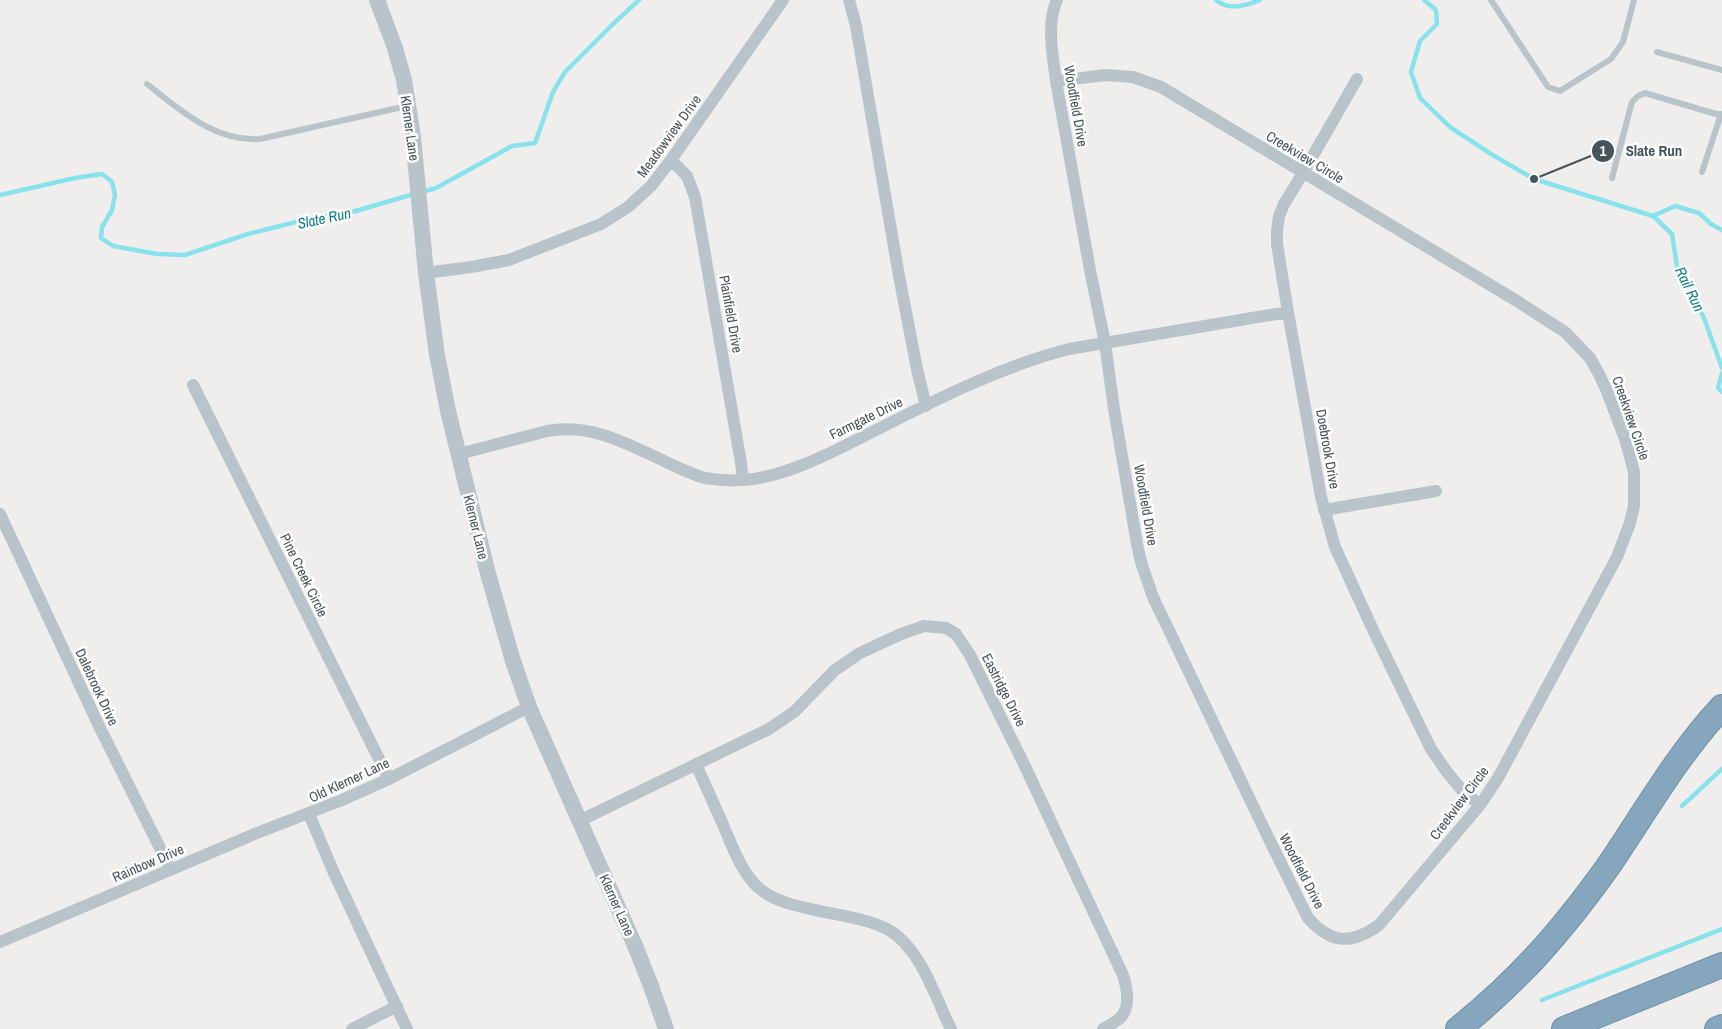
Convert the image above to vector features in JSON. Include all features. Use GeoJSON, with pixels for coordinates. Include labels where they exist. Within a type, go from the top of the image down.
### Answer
{"type":"FeatureCollection","features":[{"type":"Feature","properties":{"kind":"highway"},"geometry":{"type":"LineString","coordinates":[[1458,1029],[1514,981],[1563,927],[1607,868],[1688,748],[1710,719],[1722,707]]}},
{"type":"Feature","properties":{"kind":"highway"},"geometry":{"type":"LineString","coordinates":[[1564,1029],[1722,965]]}},
{"type":"Feature","properties":{"kind":"highway"},"geometry":{"type":"LineString","coordinates":[[1717,1029],[1722,1027]]}},
{"type":"Feature","properties":{"kind":"street","name":"Klerner Lane"},"geometry":{"type":"LineString","coordinates":[[377,0],[395,48],[404,80],[437,355],[446,404],[487,570],[513,661],[529,707],[636,948],[652,986],[666,1029]]}},
{"type":"Feature","properties":{"kind":"street","name":"Meadowview Drive"},"geometry":{"type":"LineString","coordinates":[[426,273],[471,268],[509,260],[601,224],[640,197],[672,160],[783,0]]}},
{"type":"Feature","properties":{"kind":"street"},"geometry":{"type":"LineString","coordinates":[[849,0],[856,26],[901,286],[926,406]]}},
{"type":"Feature","properties":{"kind":"street","name":"Woodfield Drive"},"geometry":{"type":"LineString","coordinates":[[1057,0],[1053,8],[1052,21],[1052,50],[1056,81],[1105,342],[1114,409],[1140,562],[1153,597],[1308,918],[1327,935],[1352,939],[1366,934]]}},
{"type":"Feature","properties":{"kind":"street","name":"Creekview Circle"},"geometry":{"type":"LineString","coordinates":[[1056,81],[1106,75],[1133,77],[1161,87],[1517,301],[1565,332],[1590,358],[1606,389],[1625,440],[1634,472],[1635,490],[1632,515],[1624,540],[1533,715],[1498,778],[1480,805],[1379,926],[1366,934]]}},
{"type":"Feature","properties":{"kind":"street","name":"Doebrook Drive"},"geometry":{"type":"LineString","coordinates":[[1357,79],[1284,204],[1277,230],[1277,244],[1288,312],[1324,510],[1335,547],[1349,581],[1431,749],[1451,778],[1480,805]]}},
{"type":"Feature","properties":{"kind":"street","name":"Plainfield Drive"},"geometry":{"type":"LineString","coordinates":[[672,160],[687,176],[695,197],[743,480]]}},
{"type":"Feature","properties":{"kind":"street","name":"Farmgate Drive"},"geometry":{"type":"LineString","coordinates":[[459,454],[547,431],[562,428],[578,429],[595,432],[628,443],[698,476],[722,480],[743,480],[789,471],[926,406],[1035,359],[1069,348],[1288,312]]}},
{"type":"Feature","properties":{"kind":"street","name":"Pine Creek Circle"},"geometry":{"type":"LineString","coordinates":[[193,385],[389,779]]}},
{"type":"Feature","properties":{"kind":"street"},"geometry":{"type":"LineString","coordinates":[[1324,510],[1436,491]]}},
{"type":"Feature","properties":{"kind":"street","name":"Dalebrook Drive"},"geometry":{"type":"LineString","coordinates":[[0,514],[99,726],[171,870]]}},
{"type":"Feature","properties":{"kind":"street","name":"Eastridge Drive"},"geometry":{"type":"LineString","coordinates":[[579,820],[769,729],[794,712],[835,670],[860,653],[901,634],[924,626],[946,628],[956,634],[970,655],[1022,760],[1123,975],[1127,987],[1125,1009],[1122,1017],[1103,1029]]}},
{"type":"Feature","properties":{"kind":"street","name":"Old Klerner Lane"},"geometry":{"type":"LineString","coordinates":[[407,1029],[334,873],[309,814],[389,779],[529,707]]}},
{"type":"Feature","properties":{"kind":"street"},"geometry":{"type":"LineString","coordinates":[[696,764],[735,852],[749,878],[771,897],[799,907],[875,924],[899,937],[916,957],[951,1029]]}},
{"type":"Feature","properties":{"kind":"street","name":"Rainbow Drive"},"geometry":{"type":"LineString","coordinates":[[0,942],[257,833],[309,814]]}},
{"type":"Feature","properties":{"kind":"street"},"geometry":{"type":"LineString","coordinates":[[352,1029],[397,1006]]}},
{"type":"Feature","properties":{"kind":"lane"},"geometry":{"type":"LineString","coordinates":[[1492,0],[1548,87],[1560,91],[1611,59],[1623,42],[1634,0]]}},
{"type":"Feature","properties":{"kind":"lane"},"geometry":{"type":"LineString","coordinates":[[1657,52],[1722,70]]}},
{"type":"Feature","properties":{"kind":"lane"},"geometry":{"type":"LineString","coordinates":[[147,84],[173,105],[214,131],[243,139],[260,139],[408,106]]}},
{"type":"Feature","properties":{"kind":"lane"},"geometry":{"type":"LineString","coordinates":[[1612,178],[1632,102],[1638,96],[1645,93],[1716,114],[1722,114],[1702,172]]}},
{"type":"Feature","properties":{"kind":"waterway","name":"Slate Run"},"geometry":{"type":"LineString","coordinates":[[422,192],[436,188],[512,146],[535,143],[553,92],[565,72],[639,0]]}},
{"type":"Feature","properties":{"kind":"waterway","name":"Slate Run"},"geometry":{"type":"LineString","coordinates":[[1216,0],[1232,6],[1243,6],[1260,0]]}},
{"type":"Feature","properties":{"kind":"waterway","name":"Slate Run"},"geometry":{"type":"LineString","coordinates":[[1424,0],[1436,10],[1437,24],[1420,41],[1411,72],[1420,98],[1450,127],[1534,179],[1653,216],[1675,206],[1699,213],[1711,224],[1722,230]]}},
{"type":"Feature","properties":{"kind":"waterway","name":"Slate Run"},"geometry":{"type":"LineString","coordinates":[[0,195],[75,178],[102,174],[112,182],[115,195],[112,210],[102,227],[101,238],[113,246],[157,254],[185,255],[248,234],[304,220],[352,212],[414,194]]}},
{"type":"Feature","properties":{"kind":"waterway","name":"Rail Run"},"geometry":{"type":"LineString","coordinates":[[1653,216],[1672,234],[1677,266],[1704,318],[1722,368]]}},
{"type":"Feature","properties":{"kind":"waterway","name":"Rail Run"},"geometry":{"type":"LineString","coordinates":[[1722,373],[1718,388],[1722,392]]}},
{"type":"Feature","properties":{"kind":"waterway"},"geometry":{"type":"LineString","coordinates":[[1682,806],[1722,769]]}},
{"type":"Feature","properties":{"kind":"waterway"},"geometry":{"type":"LineString","coordinates":[[1542,1000],[1722,929]]}},
{"type":"Feature","properties":{"kind":"place","name":"Slate Run"},"geometry":{"type":"Point","coordinates":[1534,179]}}]}
